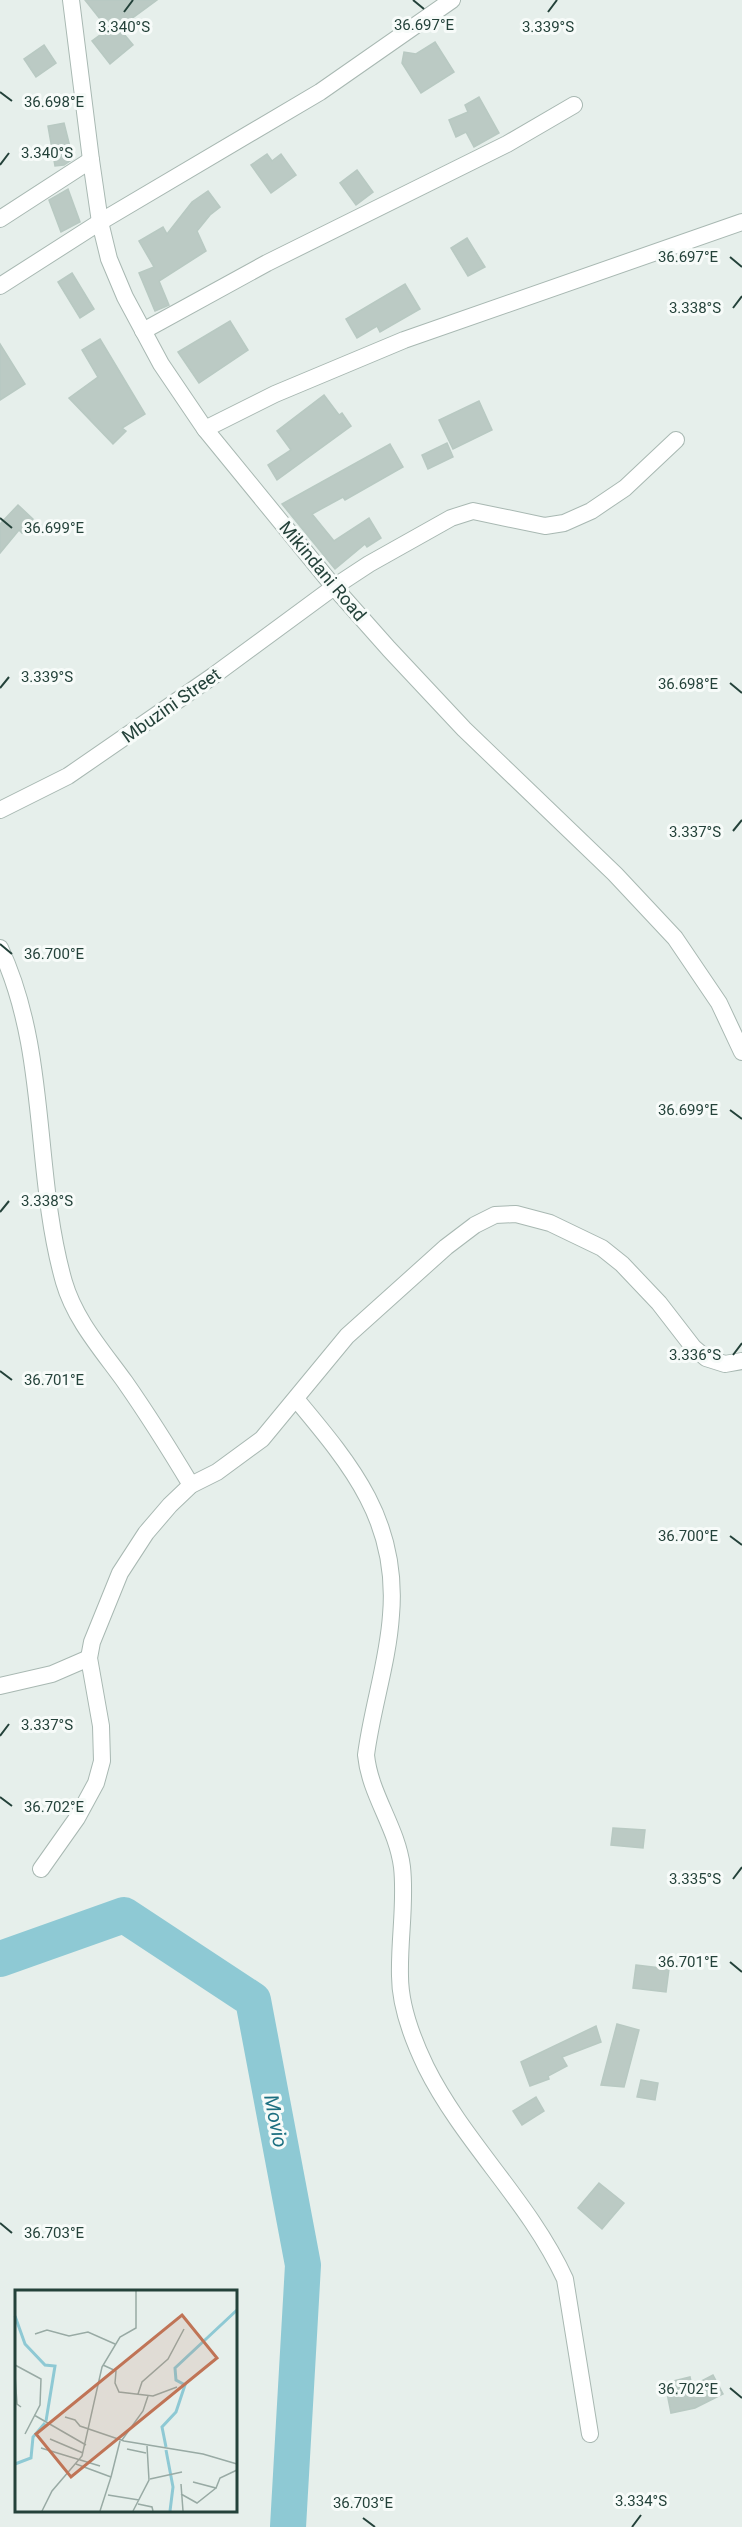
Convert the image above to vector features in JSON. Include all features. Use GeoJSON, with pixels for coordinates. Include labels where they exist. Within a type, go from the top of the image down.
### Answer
{"type":"FeatureCollection","features":[{"type":"Feature","properties":{"kind":"street","name":"Mikindani Road"},"geometry":{"type":"LineString","coordinates":[[71,0],[100,222],[109,259],[125,297],[160,364],[205,429],[334,587],[464,729],[615,874],[675,938],[719,1004],[742,1053]]}},
{"type":"Feature","properties":{"kind":"street"},"geometry":{"type":"LineString","coordinates":[[0,286],[100,222],[320,92],[452,0]]}},
{"type":"Feature","properties":{"kind":"street"},"geometry":{"type":"LineString","coordinates":[[143,331],[267,263],[507,144],[574,105]]}},
{"type":"Feature","properties":{"kind":"street"},"geometry":{"type":"LineString","coordinates":[[0,219],[91,160]]}},
{"type":"Feature","properties":{"kind":"street"},"geometry":{"type":"LineString","coordinates":[[205,429],[275,394],[404,340],[742,222]]}},
{"type":"Feature","properties":{"kind":"street","name":"Mbuzini Street"},"geometry":{"type":"LineString","coordinates":[[0,810],[69,776],[213,676],[334,587],[369,564],[451,518],[473,512],[545,526],[564,523],[591,511],[625,488],[676,440]]}},
{"type":"Feature","properties":{"kind":"street"},"geometry":{"type":"LineString","coordinates":[[0,948],[11,972],[28,1038],[44,1162],[45,1191],[67,1290],[86,1330],[144,1410],[191,1485]]}},
{"type":"Feature","properties":{"kind":"street"},"geometry":{"type":"LineString","coordinates":[[41,1869],[77,1818],[96,1784],[102,1761],[101,1726],[89,1658],[92,1642],[120,1573],[146,1533],[191,1485],[217,1472],[262,1439],[347,1336],[380,1304],[475,1225],[495,1215],[516,1214],[550,1223],[602,1248],[622,1264],[659,1303],[693,1347],[706,1358],[725,1364],[742,1361]]}},
{"type":"Feature","properties":{"kind":"street"},"geometry":{"type":"LineString","coordinates":[[296,1399],[344,1456],[369,1498],[387,1547],[392,1583],[391,1616],[366,1755],[368,1772],[397,1843],[402,1867],[400,1978],[407,2019],[425,2065],[450,2109],[532,2220],[554,2255],[565,2279],[590,2434]]}},
{"type":"Feature","properties":{"kind":"street"},"geometry":{"type":"LineString","coordinates":[[0,1686],[52,1674],[89,1658]]}},
{"type":"Feature","properties":{"kind":"building"},"geometry":{"type":"Polygon","coordinates":[[[85,0],[157,0],[119,28],[133,45],[110,64],[92,41],[108,29],[85,0]]]}},
{"type":"Feature","properties":{"kind":"building"},"geometry":{"type":"Polygon","coordinates":[[[435,42],[454,72],[421,93],[402,63],[404,52],[416,54],[435,42]]]}},
{"type":"Feature","properties":{"kind":"building"},"geometry":{"type":"Polygon","coordinates":[[[44,45],[56,63],[36,77],[24,59],[44,45]]]}},
{"type":"Feature","properties":{"kind":"building"},"geometry":{"type":"Polygon","coordinates":[[[479,97],[499,133],[474,147],[466,132],[456,137],[449,120],[468,112],[465,105],[479,97]]]}},
{"type":"Feature","properties":{"kind":"building"},"geometry":{"type":"Polygon","coordinates":[[[64,123],[73,159],[64,165],[55,166],[48,126],[64,123]]]}},
{"type":"Feature","properties":{"kind":"building"},"geometry":{"type":"Polygon","coordinates":[[[267,154],[272,161],[281,154],[296,175],[271,193],[251,165],[267,154]]]}},
{"type":"Feature","properties":{"kind":"building"},"geometry":{"type":"Polygon","coordinates":[[[357,170],[373,192],[356,205],[340,183],[357,170]]]}},
{"type":"Feature","properties":{"kind":"building"},"geometry":{"type":"Polygon","coordinates":[[[68,189],[80,222],[61,232],[49,200],[68,189]]]}},
{"type":"Feature","properties":{"kind":"building"},"geometry":{"type":"Polygon","coordinates":[[[208,191],[220,207],[197,231],[206,251],[159,281],[169,305],[155,311],[139,273],[154,267],[139,241],[163,227],[167,234],[192,202],[208,191]]]}},
{"type":"Feature","properties":{"kind":"building"},"geometry":{"type":"Polygon","coordinates":[[[467,238],[485,267],[468,276],[451,248],[467,238]]]}},
{"type":"Feature","properties":{"kind":"building"},"geometry":{"type":"Polygon","coordinates":[[[72,273],[94,309],[80,318],[58,282],[72,273]]]}},
{"type":"Feature","properties":{"kind":"building"},"geometry":{"type":"Polygon","coordinates":[[[405,284],[420,309],[380,332],[377,326],[357,338],[346,319],[405,284]]]}},
{"type":"Feature","properties":{"kind":"building"},"geometry":{"type":"Polygon","coordinates":[[[230,321],[248,350],[199,383],[178,352],[230,321]]]}},
{"type":"Feature","properties":{"kind":"building"},"geometry":{"type":"Polygon","coordinates":[[[100,339],[145,414],[122,428],[126,431],[113,444],[69,398],[98,377],[82,350],[100,339]]]}},
{"type":"Feature","properties":{"kind":"building"},"geometry":{"type":"Polygon","coordinates":[[[0,344],[25,384],[0,400],[0,344]]]}},
{"type":"Feature","properties":{"kind":"building"},"geometry":{"type":"Polygon","coordinates":[[[324,395],[339,415],[342,413],[351,426],[277,480],[268,465],[291,450],[277,431],[324,395]]]}},
{"type":"Feature","properties":{"kind":"building"},"geometry":{"type":"Polygon","coordinates":[[[479,401],[492,430],[453,449],[439,420],[479,401]]]}},
{"type":"Feature","properties":{"kind":"building"},"geometry":{"type":"Polygon","coordinates":[[[447,443],[453,457],[428,469],[422,455],[447,443]]]}},
{"type":"Feature","properties":{"kind":"building"},"geometry":{"type":"Polygon","coordinates":[[[390,444],[403,467],[345,500],[343,497],[312,514],[334,541],[369,518],[381,538],[367,547],[365,544],[335,569],[282,504],[390,444]]]}},
{"type":"Feature","properties":{"kind":"building"},"geometry":{"type":"Polygon","coordinates":[[[18,505],[33,519],[22,533],[19,530],[0,553],[0,524],[18,505]]]}},
{"type":"Feature","properties":{"kind":"building"},"geometry":{"type":"Polygon","coordinates":[[[613,1828],[645,1830],[643,1848],[611,1845],[613,1828]]]}},
{"type":"Feature","properties":{"kind":"building"},"geometry":{"type":"Polygon","coordinates":[[[636,1965],[669,1969],[666,1992],[633,1988],[636,1965]]]}},
{"type":"Feature","properties":{"kind":"building"},"geometry":{"type":"Polygon","coordinates":[[[617,2024],[639,2030],[624,2087],[601,2085],[617,2024]]]}},
{"type":"Feature","properties":{"kind":"building"},"geometry":{"type":"Polygon","coordinates":[[[596,2026],[601,2042],[562,2057],[567,2066],[548,2076],[549,2079],[530,2086],[521,2062],[596,2026]]]}},
{"type":"Feature","properties":{"kind":"building"},"geometry":{"type":"Polygon","coordinates":[[[641,2080],[658,2083],[655,2100],[637,2097],[641,2080]]]}},
{"type":"Feature","properties":{"kind":"building"},"geometry":{"type":"Polygon","coordinates":[[[536,2097],[544,2111],[522,2125],[513,2111],[536,2097]]]}},
{"type":"Feature","properties":{"kind":"building"},"geometry":{"type":"Polygon","coordinates":[[[599,2183],[624,2203],[602,2229],[578,2208],[599,2183]]]}},
{"type":"Feature","properties":{"kind":"building"},"geometry":{"type":"Polygon","coordinates":[[[713,2375],[723,2394],[695,2408],[671,2413],[665,2383],[690,2377],[692,2386],[713,2375]]]}},
{"type":"Feature","properties":{"kind":"waterway","name":"Movio"},"geometry":{"type":"LineString","coordinates":[[0,1959],[124,1915],[253,2000],[303,2265],[288,2527]]}}]}
